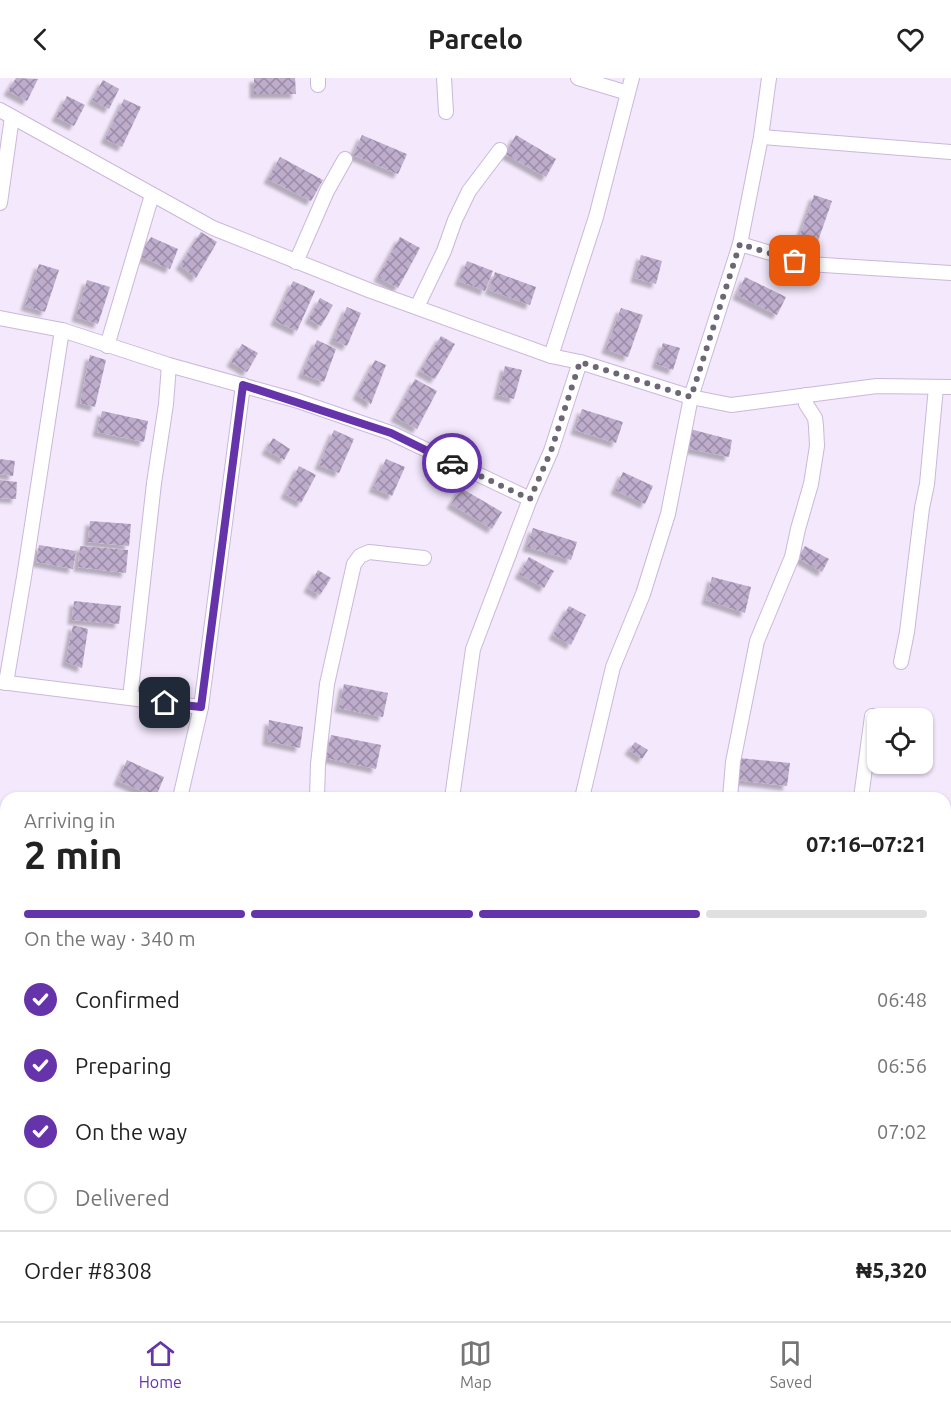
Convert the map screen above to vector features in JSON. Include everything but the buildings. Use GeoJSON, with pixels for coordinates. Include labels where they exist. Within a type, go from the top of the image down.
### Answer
{"type":"FeatureCollection","features":[{"type":"Feature","properties":{"kind":"street"},"geometry":{"type":"LineString","coordinates":[[444,78],[446,112]]}},
{"type":"Feature","properties":{"kind":"street"},"geometry":{"type":"LineString","coordinates":[[578,78],[628,93]]}},
{"type":"Feature","properties":{"kind":"street"},"geometry":{"type":"LineString","coordinates":[[551,356],[596,217],[632,78]]}},
{"type":"Feature","properties":{"kind":"street"},"geometry":{"type":"LineString","coordinates":[[583,792],[613,667],[644,594],[668,514],[691,397],[740,244],[761,137],[769,78]]}},
{"type":"Feature","properties":{"kind":"street"},"geometry":{"type":"LineString","coordinates":[[0,203],[6,113],[213,228],[296,262],[551,356],[580,362],[691,397],[739,405],[877,386],[951,387]]}},
{"type":"Feature","properties":{"kind":"street"},"geometry":{"type":"LineString","coordinates":[[761,137],[951,152]]}},
{"type":"Feature","properties":{"kind":"street"},"geometry":{"type":"LineString","coordinates":[[417,307],[469,191],[500,150]]}},
{"type":"Feature","properties":{"kind":"street"},"geometry":{"type":"LineString","coordinates":[[296,262],[327,191],[345,159]]}},
{"type":"Feature","properties":{"kind":"street"},"geometry":{"type":"LineString","coordinates":[[107,346],[152,195]]}},
{"type":"Feature","properties":{"kind":"street"},"geometry":{"type":"LineString","coordinates":[[740,244],[808,264],[951,273]]}},
{"type":"Feature","properties":{"kind":"street"},"geometry":{"type":"LineString","coordinates":[[0,318],[62,330],[107,346],[243,385],[391,433],[530,499]]}},
{"type":"Feature","properties":{"kind":"street"},"geometry":{"type":"LineString","coordinates":[[62,330],[24,577],[3,682],[201,707]]}},
{"type":"Feature","properties":{"kind":"street"},"geometry":{"type":"LineString","coordinates":[[453,792],[473,649],[530,499],[551,451],[580,362]]}},
{"type":"Feature","properties":{"kind":"street"},"geometry":{"type":"LineString","coordinates":[[130,698],[153,483],[166,404],[169,365]]}},
{"type":"Feature","properties":{"kind":"street"},"geometry":{"type":"LineString","coordinates":[[181,792],[201,707],[243,385]]}},
{"type":"Feature","properties":{"kind":"street"},"geometry":{"type":"LineString","coordinates":[[901,662],[927,484],[936,387]]}},
{"type":"Feature","properties":{"kind":"street"},"geometry":{"type":"LineString","coordinates":[[730,792],[733,762],[757,641],[792,557],[812,484],[817,446],[816,418],[806,404],[806,395]]}},
{"type":"Feature","properties":{"kind":"street"},"geometry":{"type":"LineString","coordinates":[[317,792],[327,684],[354,564],[360,556],[369,552],[424,558]]}},
{"type":"Feature","properties":{"kind":"street"},"geometry":{"type":"LineString","coordinates":[[862,792],[867,753]]}},
{"type":"Feature","properties":{"kind":"way so far"},"geometry":{"type":"LineString","coordinates":[[452,463],[530,499],[551,451],[580,362],[691,397],[740,244],[795,261]]}},
{"type":"Feature","properties":{"kind":"route"},"geometry":{"type":"LineString","coordinates":[[165,703],[201,707],[243,385],[391,433],[452,463]]}}]}
